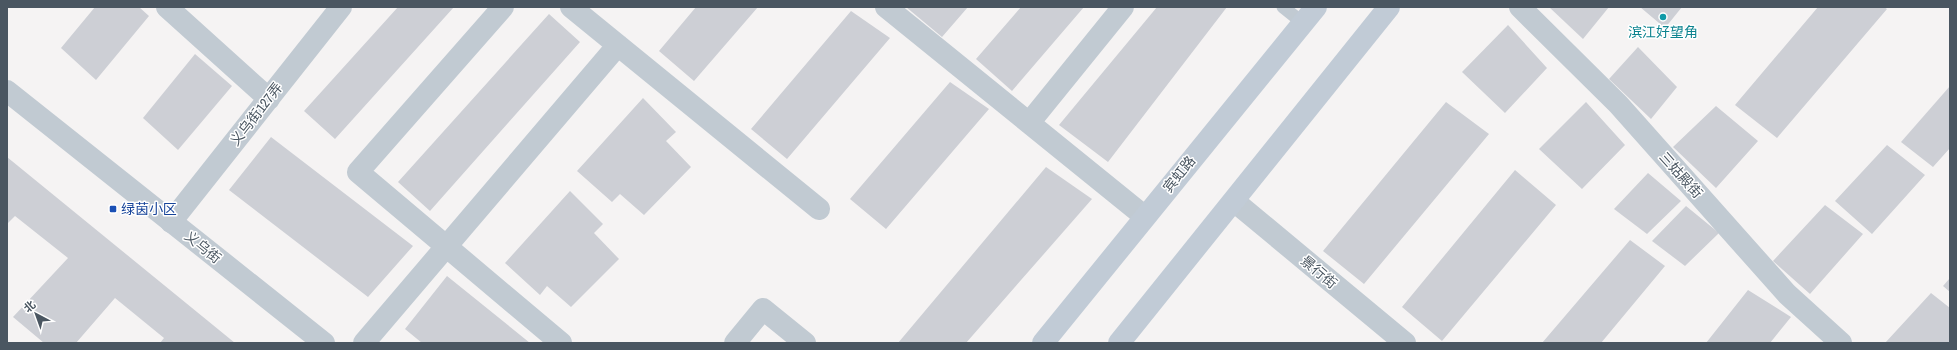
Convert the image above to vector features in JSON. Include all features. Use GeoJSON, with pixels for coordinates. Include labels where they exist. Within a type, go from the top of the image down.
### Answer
{"type":"FeatureCollection","features":[{"type":"Feature","properties":{"kind":"main road"},"geometry":{"type":"LineString","coordinates":[[1119,343],[1389,7]]}},
{"type":"Feature","properties":{"kind":"main road","name":"宾虹路"},"geometry":{"type":"LineString","coordinates":[[1043,343],[1144,216],[1309,15]]}},
{"type":"Feature","properties":{"kind":"street"},"geometry":{"type":"LineString","coordinates":[[167,7],[269,99]]}},
{"type":"Feature","properties":{"kind":"street","name":"义乌街127弄"},"geometry":{"type":"LineString","coordinates":[[171,222],[341,7]]}},
{"type":"Feature","properties":{"kind":"street"},"geometry":{"type":"LineString","coordinates":[[502,7],[358,172],[561,343]]}},
{"type":"Feature","properties":{"kind":"street"},"geometry":{"type":"LineString","coordinates":[[571,7],[819,209]]}},
{"type":"Feature","properties":{"kind":"street"},"geometry":{"type":"LineString","coordinates":[[886,7],[1144,216]]}},
{"type":"Feature","properties":{"kind":"street"},"geometry":{"type":"LineString","coordinates":[[1029,123],[1123,7]]}},
{"type":"Feature","properties":{"kind":"street","name":"三姑殿街"},"geometry":{"type":"LineString","coordinates":[[1520,7],[1618,104],[1787,294],[1841,343]]}},
{"type":"Feature","properties":{"kind":"street"},"geometry":{"type":"LineString","coordinates":[[364,343],[618,45]]}},
{"type":"Feature","properties":{"kind":"street","name":"义乌街"},"geometry":{"type":"LineString","coordinates":[[7,91],[324,343]]}},
{"type":"Feature","properties":{"kind":"street","name":"景行街"},"geometry":{"type":"LineString","coordinates":[[1234,201],[1404,343]]}},
{"type":"Feature","properties":{"kind":"street"},"geometry":{"type":"LineString","coordinates":[[735,343],[763,308],[805,343]]}},
{"type":"Feature","properties":{"kind":"lane"},"geometry":{"type":"LineString","coordinates":[[1283,7],[1309,15]]}},
{"type":"Feature","properties":{"kind":"building"},"geometry":{"type":"Polygon","coordinates":[[[95,7],[139,7],[149,16],[96,80],[61,48],[95,7]]]}},
{"type":"Feature","properties":{"kind":"building"},"geometry":{"type":"Polygon","coordinates":[[[398,7],[454,7],[335,139],[304,111],[398,7]]]}},
{"type":"Feature","properties":{"kind":"building"},"geometry":{"type":"Polygon","coordinates":[[[696,7],[758,7],[694,81],[659,51],[696,7]]]}},
{"type":"Feature","properties":{"kind":"building"},"geometry":{"type":"Polygon","coordinates":[[[906,7],[968,7],[942,37],[906,7]]]}},
{"type":"Feature","properties":{"kind":"building"},"geometry":{"type":"Polygon","coordinates":[[[1021,7],[1084,7],[1012,91],[976,59],[1021,7]]]}},
{"type":"Feature","properties":{"kind":"building"},"geometry":{"type":"Polygon","coordinates":[[[1157,7],[1227,7],[1108,162],[1059,125],[1157,7]]]}},
{"type":"Feature","properties":{"kind":"building"},"geometry":{"type":"Polygon","coordinates":[[[1549,7],[1609,7],[1583,39],[1549,7]]]}},
{"type":"Feature","properties":{"kind":"building","name":"滨江好望角"},"geometry":{"type":"Polygon","coordinates":[[[1640,7],[1682,7],[1665,28],[1640,7]]]}},
{"type":"Feature","properties":{"kind":"building"},"geometry":{"type":"Polygon","coordinates":[[[1818,7],[1884,7],[1887,9],[1777,138],[1735,105],[1818,7]]]}},
{"type":"Feature","properties":{"kind":"building"},"geometry":{"type":"Polygon","coordinates":[[[851,11],[890,38],[787,159],[751,129],[851,11]]]}},
{"type":"Feature","properties":{"kind":"building"},"geometry":{"type":"Polygon","coordinates":[[[549,14],[580,42],[430,211],[398,182],[549,14]]]}},
{"type":"Feature","properties":{"kind":"building"},"geometry":{"type":"Polygon","coordinates":[[[1508,25],[1547,68],[1505,113],[1462,72],[1508,25]]]}},
{"type":"Feature","properties":{"kind":"building"},"geometry":{"type":"Polygon","coordinates":[[[1638,47],[1677,87],[1651,119],[1609,79],[1638,47]]]}},
{"type":"Feature","properties":{"kind":"building"},"geometry":{"type":"Polygon","coordinates":[[[195,54],[232,86],[178,150],[143,118],[195,54]]]}},
{"type":"Feature","properties":{"kind":"building"},"geometry":{"type":"Polygon","coordinates":[[[950,82],[989,109],[886,229],[850,199],[950,82]]]}},
{"type":"Feature","properties":{"kind":"building"},"geometry":{"type":"Polygon","coordinates":[[[1950,86],[1950,148],[1933,167],[1901,142],[1950,86]]]}},
{"type":"Feature","properties":{"kind":"building"},"geometry":{"type":"Polygon","coordinates":[[[643,98],[676,132],[666,141],[691,167],[644,215],[620,194],[612,202],[577,171],[643,98]]]}},
{"type":"Feature","properties":{"kind":"building"},"geometry":{"type":"Polygon","coordinates":[[[1446,102],[1489,134],[1364,284],[1323,251],[1446,102]]]}},
{"type":"Feature","properties":{"kind":"building"},"geometry":{"type":"Polygon","coordinates":[[[1586,102],[1625,145],[1582,189],[1539,149],[1586,102]]]}},
{"type":"Feature","properties":{"kind":"building"},"geometry":{"type":"Polygon","coordinates":[[[1716,106],[1758,141],[1716,188],[1673,147],[1716,106]]]}},
{"type":"Feature","properties":{"kind":"building"},"geometry":{"type":"Polygon","coordinates":[[[271,137],[413,246],[368,297],[229,190],[271,137]]]}},
{"type":"Feature","properties":{"kind":"building"},"geometry":{"type":"Polygon","coordinates":[[[1887,145],[1925,175],[1872,234],[1835,201],[1887,145]]]}},
{"type":"Feature","properties":{"kind":"building"},"geometry":{"type":"Polygon","coordinates":[[[7,157],[235,343],[160,343],[164,338],[115,298],[76,343],[44,343],[13,317],[68,258],[15,216],[7,224],[7,157]]]}},
{"type":"Feature","properties":{"kind":"building"},"geometry":{"type":"Polygon","coordinates":[[[1046,167],[1092,199],[966,343],[898,343],[1046,167]]]}},
{"type":"Feature","properties":{"kind":"building"},"geometry":{"type":"Polygon","coordinates":[[[1515,170],[1556,205],[1442,341],[1402,307],[1515,170]]]}},
{"type":"Feature","properties":{"kind":"building"},"geometry":{"type":"Polygon","coordinates":[[[1648,173],[1681,201],[1647,234],[1614,209],[1648,173]]]}},
{"type":"Feature","properties":{"kind":"building"},"geometry":{"type":"Polygon","coordinates":[[[570,191],[603,224],[594,233],[619,259],[571,307],[547,286],[540,295],[505,263],[570,191]]]}},
{"type":"Feature","properties":{"kind":"building"},"geometry":{"type":"Polygon","coordinates":[[[1825,205],[1863,234],[1810,294],[1773,261],[1825,205]]]}},
{"type":"Feature","properties":{"kind":"building"},"geometry":{"type":"Polygon","coordinates":[[[1686,206],[1719,233],[1685,266],[1652,241],[1686,206]]]}},
{"type":"Feature","properties":{"kind":"building"},"geometry":{"type":"Polygon","coordinates":[[[1630,240],[1665,266],[1601,343],[1542,343],[1630,240]]]}},
{"type":"Feature","properties":{"kind":"building"},"geometry":{"type":"Polygon","coordinates":[[[447,276],[530,343],[422,343],[405,329],[447,276]]]}},
{"type":"Feature","properties":{"kind":"building"},"geometry":{"type":"Polygon","coordinates":[[[1950,278],[1950,292],[1943,286],[1950,278]]]}},
{"type":"Feature","properties":{"kind":"building"},"geometry":{"type":"Polygon","coordinates":[[[1748,290],[1791,317],[1770,343],[1706,343],[1748,290]]]}},
{"type":"Feature","properties":{"kind":"building"},"geometry":{"type":"Polygon","coordinates":[[[1931,293],[1950,308],[1950,343],[1885,343],[1931,293]]]}},
{"type":"Feature","properties":{"kind":"place","name":"滨江好望角"},"geometry":{"type":"Point","coordinates":[1663,17]}},
{"type":"Feature","properties":{"kind":"place","name":"绿茵小区"},"geometry":{"type":"Point","coordinates":[113,209]}}]}
